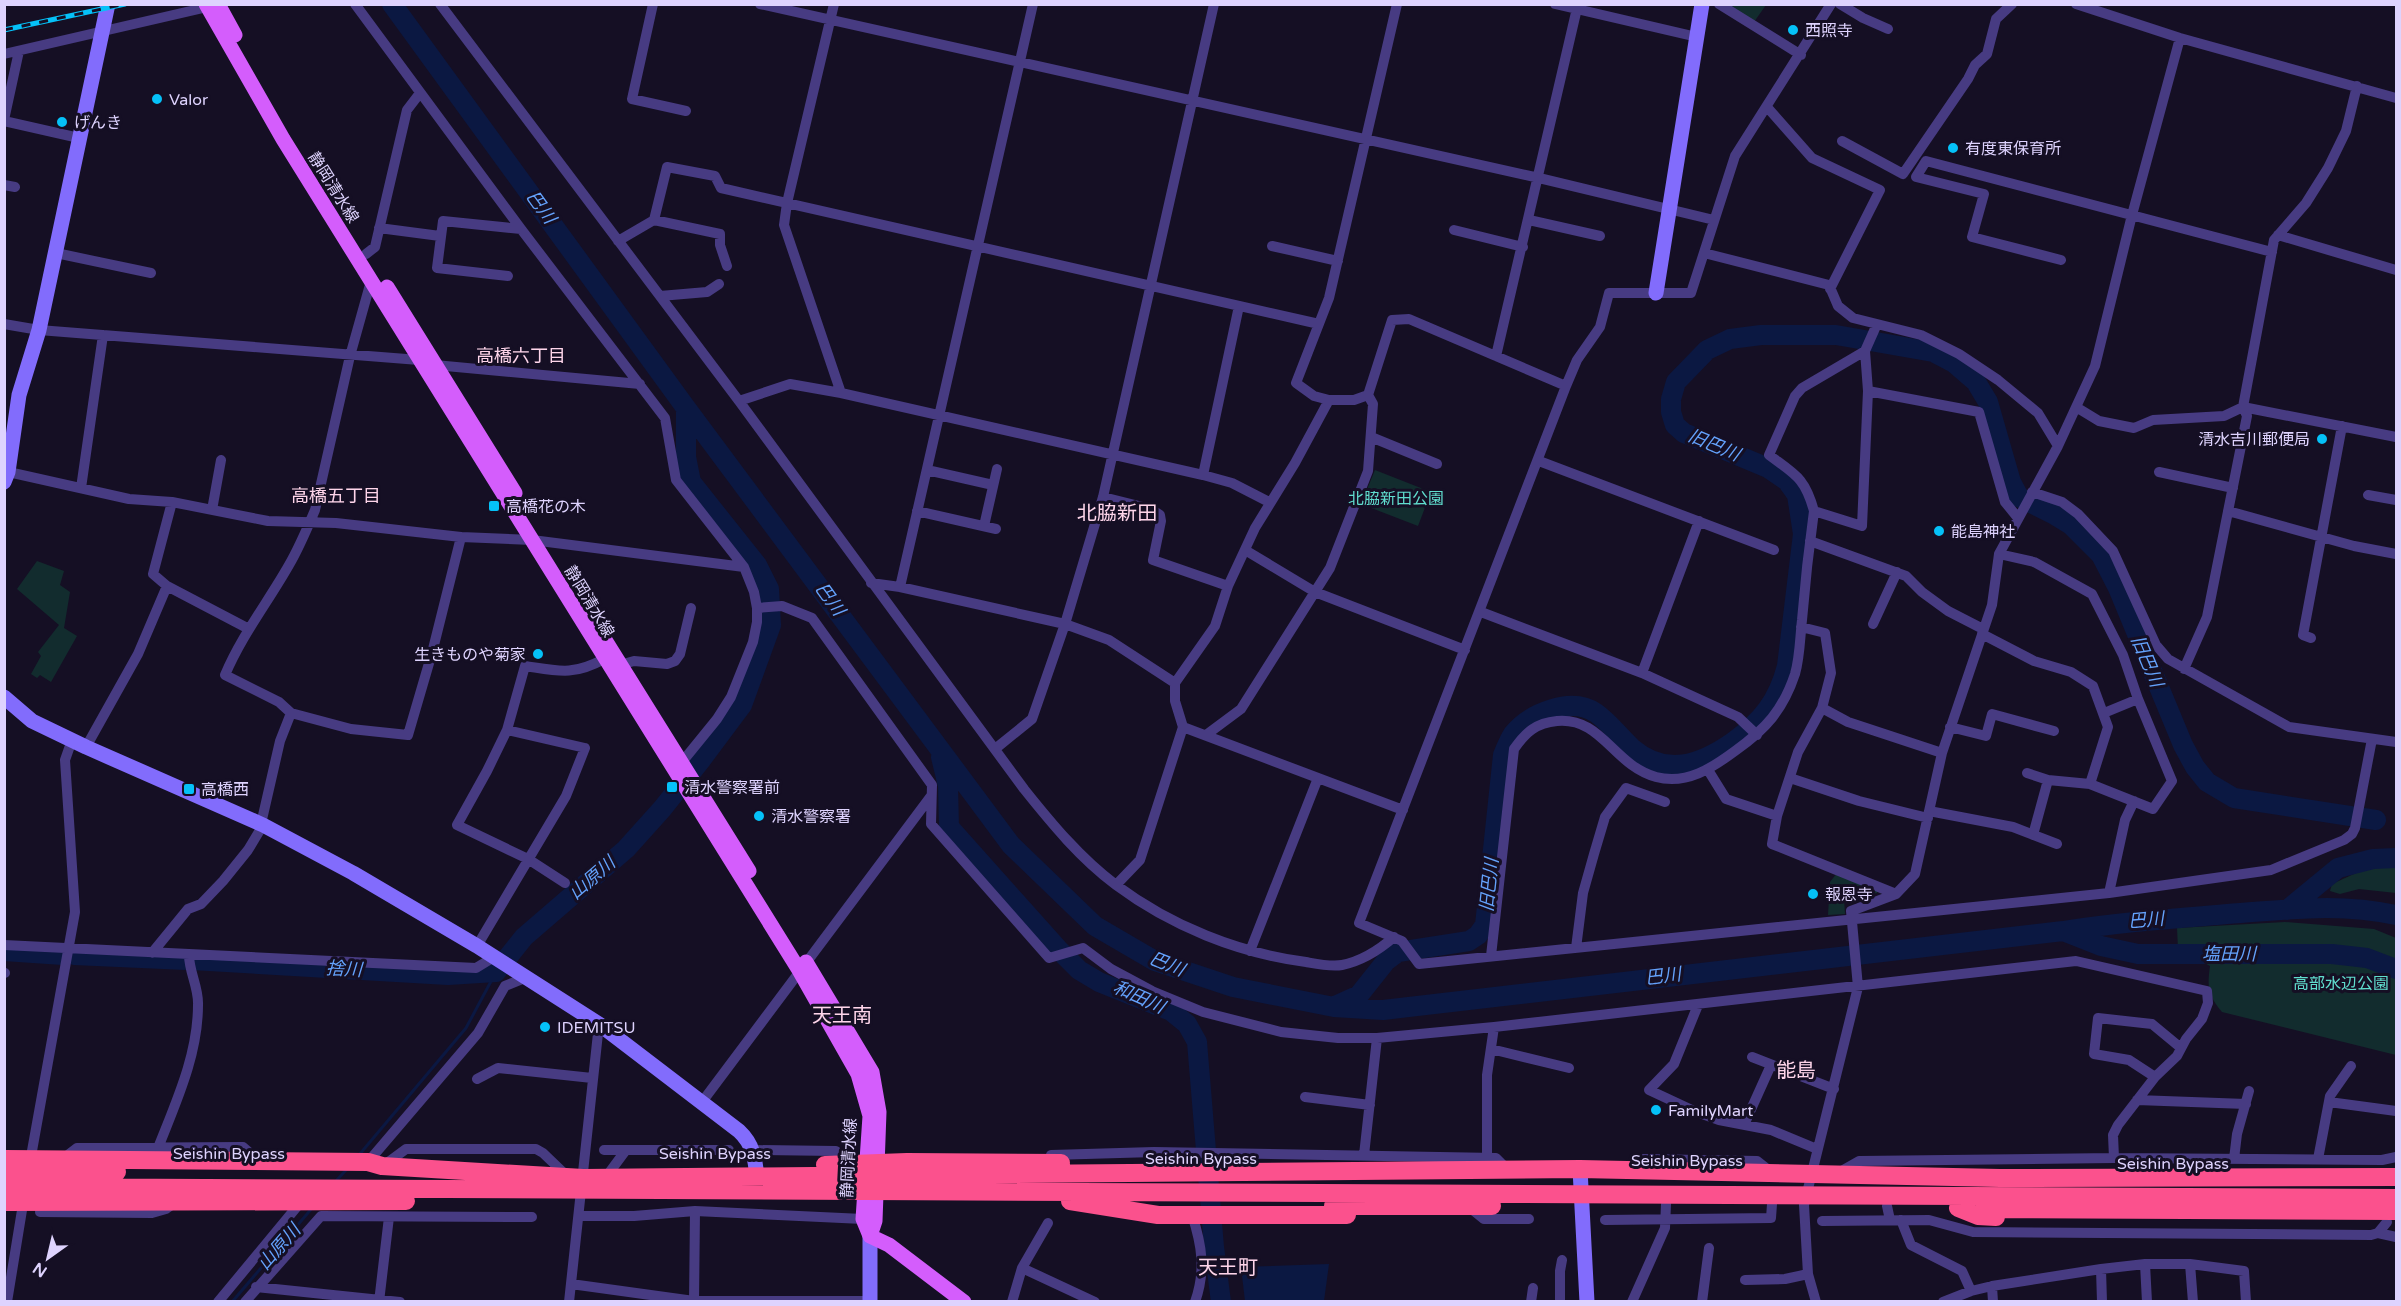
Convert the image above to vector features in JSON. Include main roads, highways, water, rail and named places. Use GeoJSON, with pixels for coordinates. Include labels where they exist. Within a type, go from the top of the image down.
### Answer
{"type":"FeatureCollection","features":[{"type":"Feature","properties":{"kind":"highway"},"geometry":{"type":"LineString","coordinates":[[5,1162],[30,1158],[375,1164],[575,1177],[757,1180],[1580,1169],[2000,1178],[2397,1177]]}},
{"type":"Feature","properties":{"kind":"highway","name":"Seishin Bypass"},"geometry":{"type":"LineString","coordinates":[[5,1162],[757,1180],[2397,1198]]}},
{"type":"Feature","properties":{"kind":"highway"},"geometry":{"type":"LineString","coordinates":[[757,1180],[822,1165],[907,1162],[1330,1163],[1398,1166],[1416,1172]]}},
{"type":"Feature","properties":{"kind":"highway"},"geometry":{"type":"LineString","coordinates":[[1844,1175],[1931,1168],[2397,1169]]}},
{"type":"Feature","properties":{"kind":"highway","name":"Seishin Bypass"},"geometry":{"type":"LineString","coordinates":[[4,1187],[1067,1177],[2397,1183]]}},
{"type":"Feature","properties":{"kind":"highway"},"geometry":{"type":"LineString","coordinates":[[757,1180],[848,1201],[1281,1206],[1582,1204],[1666,1212],[1772,1204],[1804,1204],[1893,1215],[1958,1208],[2231,1211],[2391,1225]]}},
{"type":"Feature","properties":{"kind":"highway"},"geometry":{"type":"LineString","coordinates":[[4,1202],[343,1202],[580,1207],[870,1196],[1062,1199],[1158,1215],[1416,1215],[1468,1206]]}},
{"type":"Feature","properties":{"kind":"highway"},"geometry":{"type":"LineString","coordinates":[[1958,1208],[1978,1216],[2021,1219],[2391,1225]]}},
{"type":"Feature","properties":{"kind":"main road","name":"静岡清水線"},"geometry":{"type":"LineString","coordinates":[[212,5],[435,365],[604,659],[677,767],[802,966],[872,1072],[879,1112],[876,1177],[862,1219],[870,1236]]}},
{"type":"Feature","properties":{"kind":"main road","name":"静岡清水線"},"geometry":{"type":"LineString","coordinates":[[212,5],[283,139],[419,360],[620,665],[677,767]]}},
{"type":"Feature","properties":{"kind":"main road","name":"静岡清水線"},"geometry":{"type":"LineString","coordinates":[[870,1196],[875,1221],[870,1236]]}},
{"type":"Feature","properties":{"kind":"main road"},"geometry":{"type":"LineString","coordinates":[[870,1236],[889,1245],[964,1302]]}},
{"type":"Feature","properties":{"kind":"water"},"geometry":{"type":"Polygon","coordinates":[[[1329,1264],[1324,1301],[1245,1301],[1241,1267],[1329,1264]]]}},
{"type":"Feature","properties":{"kind":"waterway","name":"巴川"},"geometry":{"type":"LineString","coordinates":[[392,4],[686,408],[1011,845],[1095,926],[1155,961],[1233,987],[1334,1007],[1383,1010],[2145,921],[2312,908],[2353,909],[2396,915]]}},
{"type":"Feature","properties":{"kind":"waterway","name":"旧巴川"},"geometry":{"type":"LineString","coordinates":[[1337,1005],[1359,995],[1386,961],[1398,952],[1469,941],[1478,935],[1485,925],[1503,755],[1513,734],[1530,719],[1552,709],[1575,706],[1586,708],[1601,717],[1632,748],[1645,757],[1657,763],[1683,764],[1708,757],[1733,742],[1760,718],[1774,700],[1787,666],[1803,534],[1797,495],[1787,481],[1768,468],[1684,433],[1675,425],[1671,412],[1671,399],[1676,382],[1707,350],[1730,339],[1761,335],[1836,335],[1933,352],[1954,363],[1976,382],[1988,402],[2011,482],[2019,497],[2071,525],[2101,555],[2118,588],[2183,745],[2195,767],[2207,782],[2234,798],[2376,820]]}},
{"type":"Feature","properties":{"kind":"waterway","name":"山原川"},"geometry":{"type":"LineString","coordinates":[[192,960],[448,975],[496,972],[524,937],[626,849],[662,809],[742,705],[771,625],[769,589],[757,565],[691,482],[686,457],[686,408]]}},
{"type":"Feature","properties":{"kind":"waterway","name":"和田川"},"geometry":{"type":"LineString","coordinates":[[941,757],[948,786],[949,827],[1058,949],[1079,970],[1099,982],[1171,1011],[1187,1024],[1197,1042],[1214,1247],[1221,1302]]}},
{"type":"Feature","properties":{"kind":"waterway"},"geometry":{"type":"LineString","coordinates":[[2287,910],[2338,868],[2373,859],[2396,858]]}},
{"type":"Feature","properties":{"kind":"waterway","name":"塩田川"},"geometry":{"type":"LineString","coordinates":[[2063,931],[2101,946],[2138,954],[2332,954],[2367,958],[2396,969]]}},
{"type":"Feature","properties":{"kind":"waterway","name":"捨川"},"geometry":{"type":"LineString","coordinates":[[4,951],[63,955]]}},
{"type":"Feature","properties":{"kind":"waterway","name":"捨川"},"geometry":{"type":"LineString","coordinates":[[74,955],[186,960]]}},
{"type":"Feature","properties":{"kind":"waterway","name":"山原川"},"geometry":{"type":"LineString","coordinates":[[359,1155],[466,1028],[496,972]]}},
{"type":"Feature","properties":{"kind":"waterway","name":"山原川"},"geometry":{"type":"LineString","coordinates":[[335,1182],[347,1169]]}},
{"type":"Feature","properties":{"kind":"waterway","name":"山原川"},"geometry":{"type":"LineString","coordinates":[[232,1302],[313,1207]]}},
{"type":"Feature","properties":{"kind":"railway"},"geometry":{"type":"LineString","coordinates":[[4,30],[125,4]]}},
{"type":"Feature","properties":{"kind":"place","name":"西照寺"},"geometry":{"type":"Point","coordinates":[1793,30]}},
{"type":"Feature","properties":{"kind":"place","name":"Valor"},"geometry":{"type":"Point","coordinates":[157,99]}},
{"type":"Feature","properties":{"kind":"place","name":"げんき"},"geometry":{"type":"Point","coordinates":[62,122]}},
{"type":"Feature","properties":{"kind":"place","name":"有度東保育所"},"geometry":{"type":"Point","coordinates":[1953,148]}},
{"type":"Feature","properties":{"kind":"place","name":"清水吉川郵便局"},"geometry":{"type":"Point","coordinates":[2322,439]}},
{"type":"Feature","properties":{"kind":"place","name":"高橋花の木"},"geometry":{"type":"Point","coordinates":[494,506]}},
{"type":"Feature","properties":{"kind":"place","name":"能島神社"},"geometry":{"type":"Point","coordinates":[1939,531]}},
{"type":"Feature","properties":{"kind":"place","name":"生きものや菊家"},"geometry":{"type":"Point","coordinates":[538,654]}},
{"type":"Feature","properties":{"kind":"place","name":"清水警察署前"},"geometry":{"type":"Point","coordinates":[672,787]}},
{"type":"Feature","properties":{"kind":"place","name":"高橋西"},"geometry":{"type":"Point","coordinates":[189,789]}},
{"type":"Feature","properties":{"kind":"place","name":"清水警察署"},"geometry":{"type":"Point","coordinates":[759,816]}},
{"type":"Feature","properties":{"kind":"place","name":"報恩寺"},"geometry":{"type":"Point","coordinates":[1813,894]}},
{"type":"Feature","properties":{"kind":"place","name":"IDEMITSU"},"geometry":{"type":"Point","coordinates":[545,1027]}},
{"type":"Feature","properties":{"kind":"place","name":"FamilyMart"},"geometry":{"type":"Point","coordinates":[1656,1110]}},
{"type":"Feature","properties":{"kind":"district","name":"高橋六丁目"},"geometry":{"type":"Point","coordinates":[521,356]}},
{"type":"Feature","properties":{"kind":"district","name":"高橋五丁目"},"geometry":{"type":"Point","coordinates":[336,496]}},
{"type":"Feature","properties":{"kind":"district","name":"北脇新田"},"geometry":{"type":"Point","coordinates":[1117,513]}},
{"type":"Feature","properties":{"kind":"district","name":"天王南"},"geometry":{"type":"Point","coordinates":[842,1015]}},
{"type":"Feature","properties":{"kind":"district","name":"能島"},"geometry":{"type":"Point","coordinates":[1796,1070]}},
{"type":"Feature","properties":{"kind":"district","name":"天王町"},"geometry":{"type":"Point","coordinates":[1228,1267]}},
{"type":"Feature","properties":{"kind":"park label","name":"北脇新田公園"},"geometry":{"type":"Point","coordinates":[1396,498]}},
{"type":"Feature","properties":{"kind":"park label","name":"高部水辺公園"},"geometry":{"type":"Point","coordinates":[2341,983]}}]}
